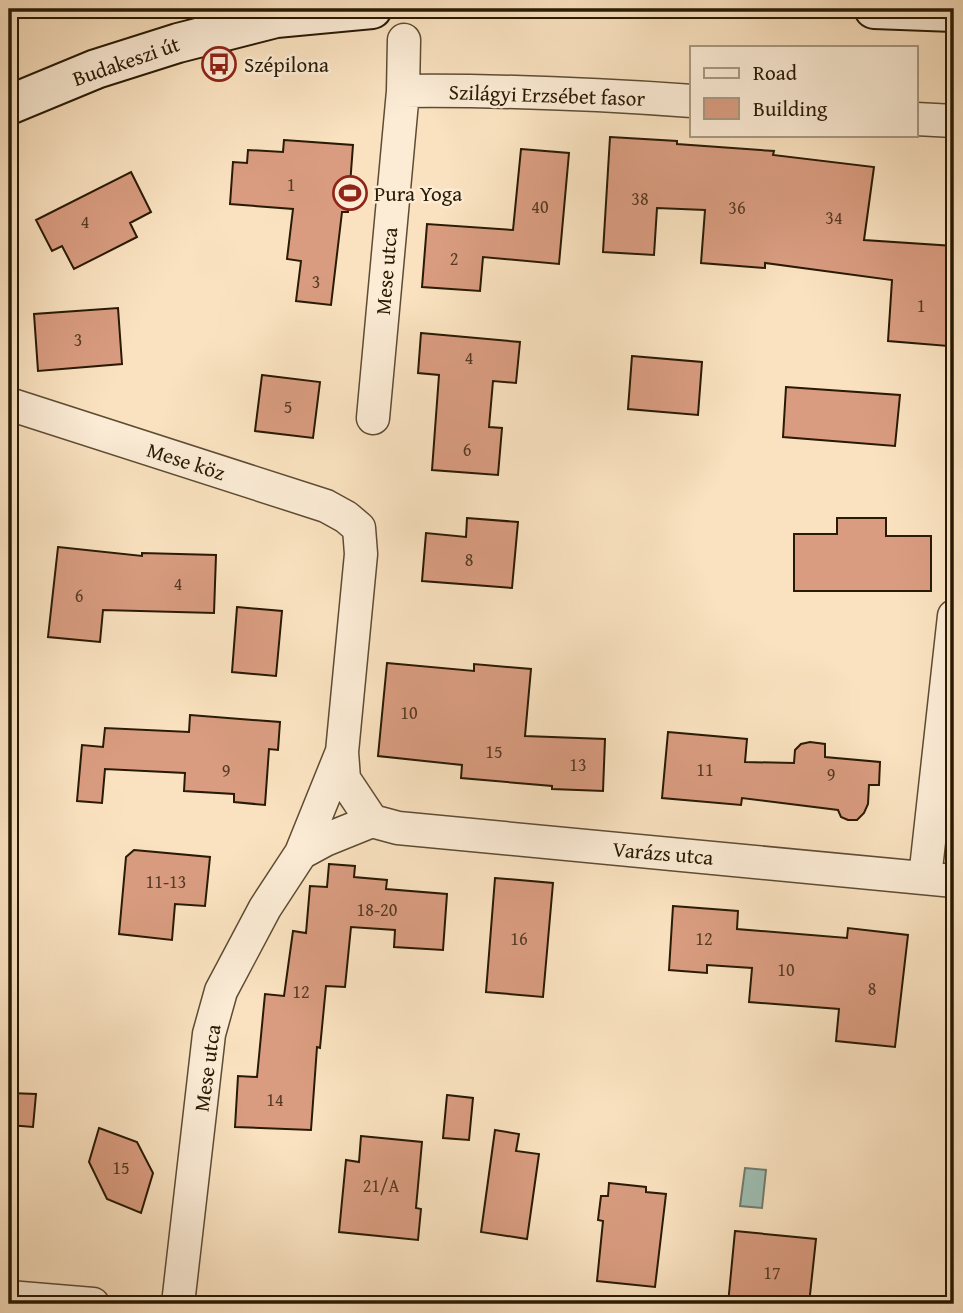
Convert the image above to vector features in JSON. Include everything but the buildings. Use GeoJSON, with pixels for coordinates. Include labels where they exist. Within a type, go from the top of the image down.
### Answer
{"type":"FeatureCollection","features":[{"type":"Feature","properties":{"kind":"main road","name":"Budakeszi út"},"geometry":{"type":"LineString","coordinates":[[9,106],[96,69],[178,43],[276,18],[372,9]]}},
{"type":"Feature","properties":{"kind":"main road"},"geometry":{"type":"LineString","coordinates":[[874,9],[954,12]]}},
{"type":"Feature","properties":{"kind":"street","name":"Mese utca"},"geometry":{"type":"LineString","coordinates":[[373,418],[403,91],[404,40]]}},
{"type":"Feature","properties":{"kind":"street","name":"Szilágyi Erzsébet fasor"},"geometry":{"type":"LineString","coordinates":[[403,91],[478,90],[590,94],[690,102]]}},
{"type":"Feature","properties":{"kind":"street"},"geometry":{"type":"LineString","coordinates":[[918,118],[954,121]]}},
{"type":"Feature","properties":{"kind":"street","name":"Mese köz"},"geometry":{"type":"LineString","coordinates":[[9,404],[326,506],[359,528]]}},
{"type":"Feature","properties":{"kind":"street","name":"Mese utca"},"geometry":{"type":"LineString","coordinates":[[302,853],[325,839],[372,821],[344,779],[342,752],[361,554],[359,528]]}},
{"type":"Feature","properties":{"kind":"street"},"geometry":{"type":"LineString","coordinates":[[940,879],[954,616]]}},
{"type":"Feature","properties":{"kind":"street","name":"Mese utca"},"geometry":{"type":"LineString","coordinates":[[177,1304],[209,1034],[221,991],[264,908],[302,853],[342,752]]}},
{"type":"Feature","properties":{"kind":"street","name":"Varázs utca"},"geometry":{"type":"LineString","coordinates":[[372,821],[398,828],[940,879]]}},
{"type":"Feature","properties":{"kind":"street"},"geometry":{"type":"LineString","coordinates":[[9,1297],[73,1303]]}},
{"type":"Feature","properties":{"kind":"water"},"geometry":{"type":"Polygon","coordinates":[[[745,1168],[766,1170],[762,1208],[740,1206],[745,1168]]]}},
{"type":"Feature","properties":{"kind":"place","name":"Szépilona"},"geometry":{"type":"Point","coordinates":[219,64]}},
{"type":"Feature","properties":{"kind":"place","name":"Pura Yoga"},"geometry":{"type":"Point","coordinates":[350,193]}}]}
